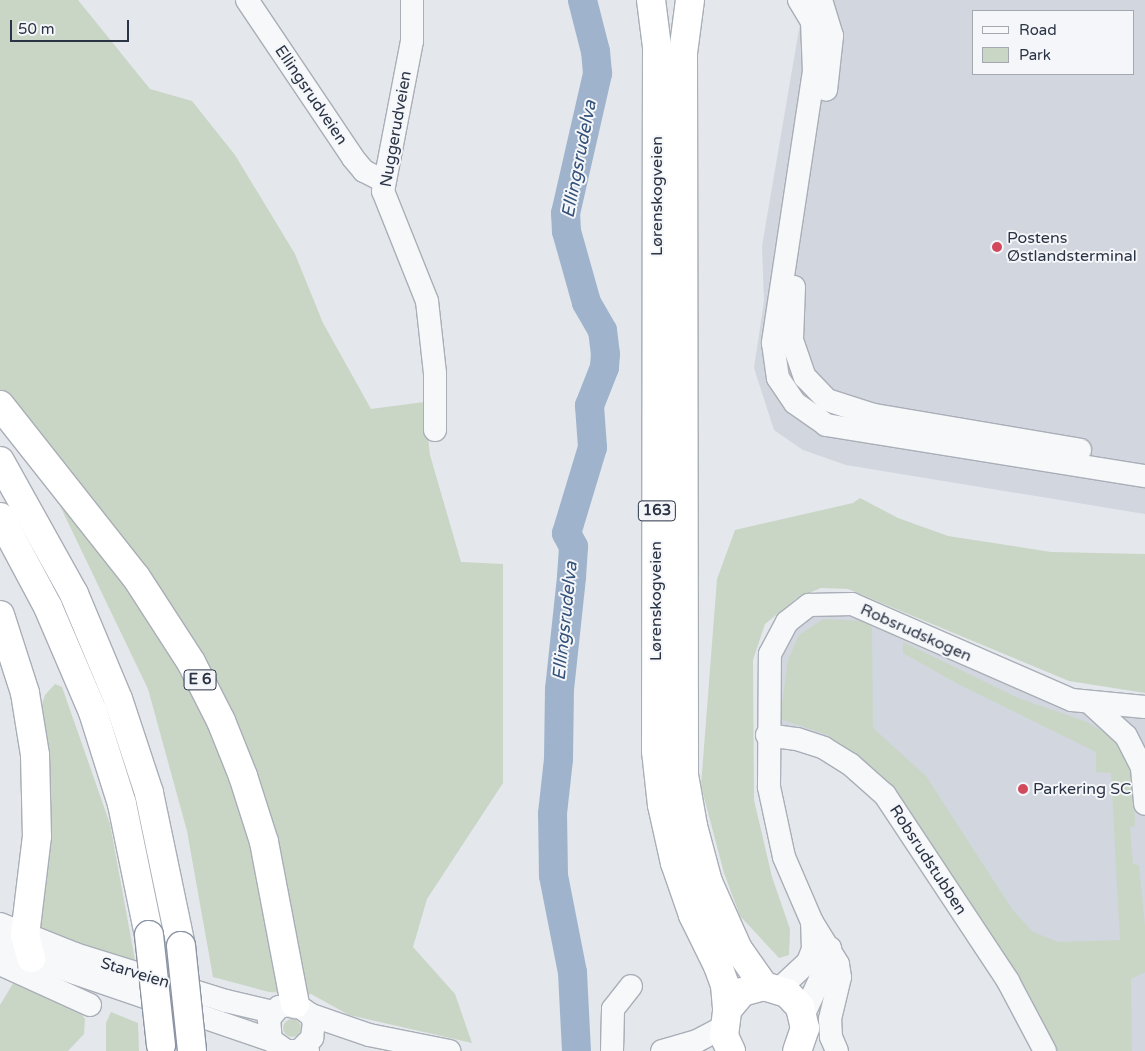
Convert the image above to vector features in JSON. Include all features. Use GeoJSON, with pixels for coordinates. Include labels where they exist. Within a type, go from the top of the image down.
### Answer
{"type":"FeatureCollection","features":[{"type":"Feature","properties":{"kind":"highway","name":"Lørenskogveien"},"geometry":{"type":"LineString","coordinates":[[651,0],[657,47],[656,751],[662,805],[675,863],[693,915],[718,966],[725,985],[727,1029]]}},
{"type":"Feature","properties":{"kind":"highway","name":"Lørenskogveien"},"geometry":{"type":"LineString","coordinates":[[690,0],[682,53],[684,775],[699,853],[714,896],[738,949],[772,987],[794,999],[805,1038]]}},
{"type":"Feature","properties":{"kind":"highway","name":"E 6"},"geometry":{"type":"LineString","coordinates":[[0,405],[136,577],[191,662],[214,706],[243,776],[264,842],[293,1010]]}},
{"type":"Feature","properties":{"kind":"highway"},"geometry":{"type":"LineString","coordinates":[[0,461],[74,594],[118,699],[149,793],[181,946],[192,1051]]}},
{"type":"Feature","properties":{"kind":"highway"},"geometry":{"type":"LineString","coordinates":[[0,517],[48,607],[93,712],[122,804],[149,934],[161,1048]]}},
{"type":"Feature","properties":{"kind":"highway"},"geometry":{"type":"LineString","coordinates":[[0,615],[25,693],[36,755],[37,836],[19,946]]}},
{"type":"Feature","properties":{"kind":"highway"},"geometry":{"type":"LineString","coordinates":[[727,1029],[742,992],[772,987]]}},
{"type":"Feature","properties":{"kind":"street","name":"Ellingsrudveien"},"geometry":{"type":"LineString","coordinates":[[247,0],[353,158],[364,171],[384,181]]}},
{"type":"Feature","properties":{"kind":"street","name":"Nuggerudveien"},"geometry":{"type":"LineString","coordinates":[[412,0],[412,40],[395,141],[383,191],[427,301],[435,374],[434,430]]}},
{"type":"Feature","properties":{"kind":"street"},"geometry":{"type":"LineString","coordinates":[[799,0],[812,22],[814,71],[773,343],[778,378],[795,403],[813,418],[826,425],[1145,476]]}},
{"type":"Feature","properties":{"kind":"street"},"geometry":{"type":"LineString","coordinates":[[821,0],[832,36],[829,73],[793,296],[792,340],[805,378],[827,400],[847,409],[1145,461]]}},
{"type":"Feature","properties":{"kind":"street","name":"Robsrudskogen"},"geometry":{"type":"LineString","coordinates":[[837,1051],[831,1037],[830,1019],[840,977],[838,964],[830,948],[812,922],[778,838],[769,787],[767,735],[770,654],[787,622],[809,605],[852,604],[1072,700],[1136,707]]}},
{"type":"Feature","properties":{"kind":"street"},"geometry":{"type":"LineString","coordinates":[[1089,702],[1126,736],[1142,768],[1145,804]]}},
{"type":"Feature","properties":{"kind":"street"},"geometry":{"type":"LineString","coordinates":[[1136,707],[1145,726]]}},
{"type":"Feature","properties":{"kind":"street","name":"Robsrudstubben"},"geometry":{"type":"LineString","coordinates":[[767,735],[797,739],[824,748],[881,781],[894,807],[1008,981],[1038,1048]]}},
{"type":"Feature","properties":{"kind":"street","name":"Robsrudskogen"},"geometry":{"type":"LineString","coordinates":[[772,987],[808,962],[813,949],[812,922]]}},
{"type":"Feature","properties":{"kind":"street","name":"Starveien"},"geometry":{"type":"LineString","coordinates":[[0,924],[19,946],[288,1048]]}},
{"type":"Feature","properties":{"kind":"street","name":"Starveien"},"geometry":{"type":"LineString","coordinates":[[19,946],[75,954],[208,996],[293,1010],[369,1035],[449,1051]]}},
{"type":"Feature","properties":{"kind":"street"},"geometry":{"type":"LineString","coordinates":[[805,1038],[830,948]]}},
{"type":"Feature","properties":{"kind":"street"},"geometry":{"type":"LineString","coordinates":[[0,964],[90,1004]]}},
{"type":"Feature","properties":{"kind":"street"},"geometry":{"type":"LineString","coordinates":[[612,1051],[613,1009],[631,986]]}},
{"type":"Feature","properties":{"kind":"street"},"geometry":{"type":"LineString","coordinates":[[293,1010],[314,1030],[307,1044],[288,1048],[268,1026],[293,1010]]}},
{"type":"Feature","properties":{"kind":"street"},"geometry":{"type":"LineString","coordinates":[[662,1051],[727,1029]]}},
{"type":"Feature","properties":{"kind":"shaded area","name":"Postens Østlandsterminal"},"geometry":{"type":"Polygon","coordinates":[[[804,0],[1145,0],[1145,514],[846,465],[803,450],[774,430],[754,368],[764,301],[762,246],[804,0]]]}},
{"type":"Feature","properties":{"kind":"shaded area"},"geometry":{"type":"Polygon","coordinates":[[[818,610],[844,610],[1145,715],[1145,1051],[1039,1051],[885,795],[769,730],[775,658],[791,626],[818,610]]]}},
{"type":"Feature","properties":{"kind":"green space"},"geometry":{"type":"Polygon","coordinates":[[[0,0],[78,0],[150,89],[192,101],[235,155],[295,254],[323,323],[371,409],[424,402],[430,455],[461,562],[503,564],[503,783],[427,899],[413,947],[455,994],[472,1043],[349,1015],[311,994],[269,992],[213,977],[187,831],[148,689],[50,485],[0,404],[0,0]]]}},
{"type":"Feature","properties":{"kind":"green space"},"geometry":{"type":"Polygon","coordinates":[[[860,498],[898,518],[948,536],[1051,552],[1145,554],[1145,693],[1069,681],[848,589],[821,588],[797,598],[765,624],[753,660],[754,800],[772,877],[790,929],[789,955],[779,958],[740,916],[724,873],[701,786],[717,579],[735,530],[853,503],[860,498]]]}},
{"type":"Feature","properties":{"kind":"green space"},"geometry":{"type":"Polygon","coordinates":[[[823,619],[864,621],[872,627],[873,728],[926,776],[1012,909],[1033,932],[1058,942],[1120,940],[1111,773],[1096,772],[1096,752],[958,684],[903,653],[903,642],[1018,698],[1087,722],[1107,734],[1124,751],[1133,774],[1135,826],[1130,827],[1133,864],[1139,865],[1145,926],[1145,972],[1131,979],[1132,1051],[1040,1051],[870,769],[828,735],[780,719],[788,660],[799,635],[823,619]]]}},
{"type":"Feature","properties":{"kind":"green space"},"geometry":{"type":"Polygon","coordinates":[[[55,684],[62,687],[110,824],[135,960],[37,930],[41,707],[45,695],[55,684]]]}},
{"type":"Feature","properties":{"kind":"green space"},"geometry":{"type":"Polygon","coordinates":[[[14,982],[76,1007],[85,1019],[84,1034],[68,1051],[0,1051],[0,1005],[14,982]]]}},
{"type":"Feature","properties":{"kind":"green space"},"geometry":{"type":"Polygon","coordinates":[[[111,1012],[138,1023],[139,1051],[106,1051],[106,1023],[111,1012]]]}},
{"type":"Feature","properties":{"kind":"green space"},"geometry":{"type":"Polygon","coordinates":[[[288,1019],[296,1019],[301,1024],[299,1035],[288,1037],[283,1032],[283,1024],[288,1019]]]}},
{"type":"Feature","properties":{"kind":"waterway","name":"Ellingsrudelva"},"geometry":{"type":"LineString","coordinates":[[576,1051],[572,972],[553,875],[552,813],[558,759],[559,689],[573,546],[566,533],[592,447],[589,405],[604,367],[605,354],[602,330],[586,302],[566,231],[565,213],[597,73],[595,51],[582,0]]}},
{"type":"Feature","properties":{"kind":"place","name":"Postens Østlandsterminal"},"geometry":{"type":"Point","coordinates":[997,247]}},
{"type":"Feature","properties":{"kind":"place","name":"Parkering SC"},"geometry":{"type":"Point","coordinates":[1023,789]}}]}
